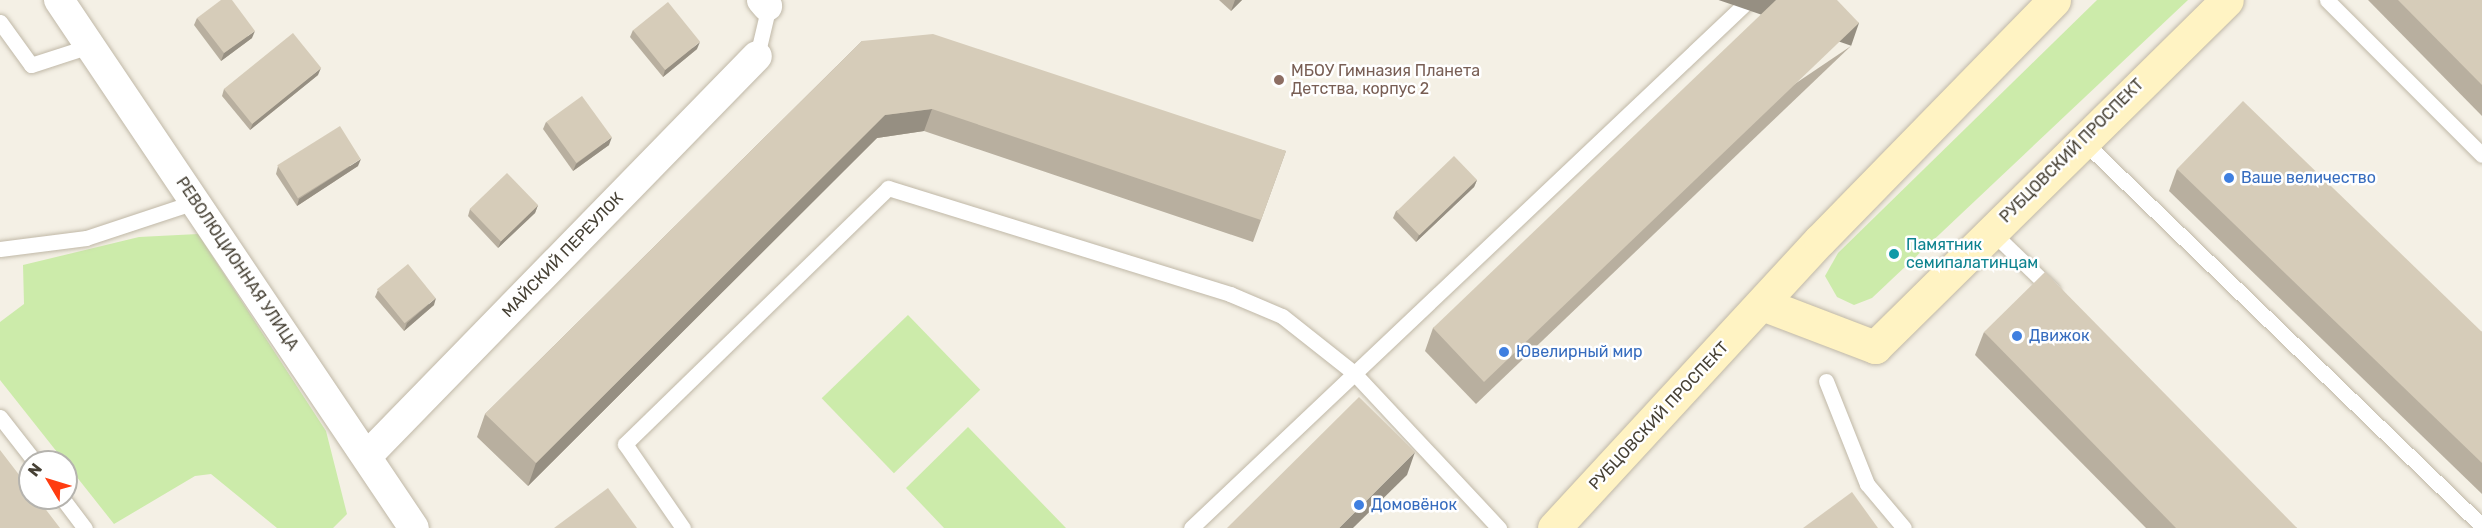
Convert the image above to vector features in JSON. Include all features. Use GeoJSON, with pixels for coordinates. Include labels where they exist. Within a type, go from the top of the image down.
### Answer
{"type":"FeatureCollection","features":[{"type":"Feature","properties":{"kind":"street","name":"РЕВОЛЮЦИОННАЯ УЛИЦА"},"geometry":{"type":"LineString","coordinates":[[59,0],[368,455],[414,528]]}},
{"type":"Feature","properties":{"kind":"street","name":"РУБЦОВСКИЙ ПРОСПЕКТ"},"geometry":{"type":"LineString","coordinates":[[1554,528],[1766,305],[1820,240],[2054,0]]}},
{"type":"Feature","properties":{"kind":"street","name":"РУБЦОВСКИЙ ПРОСПЕКТ"},"geometry":{"type":"LineString","coordinates":[[1766,305],[1875,348],[2081,139],[2227,0]]}},
{"type":"Feature","properties":{"kind":"street","name":"МАЙСКИЙ ПЕРЕУЛОК"},"geometry":{"type":"LineString","coordinates":[[368,455],[757,56]]}},
{"type":"Feature","properties":{"kind":"lane"},"geometry":{"type":"LineString","coordinates":[[1191,528],[1353,372],[1749,0]]}},
{"type":"Feature","properties":{"kind":"lane"},"geometry":{"type":"LineString","coordinates":[[2326,0],[2482,155]]}},
{"type":"Feature","properties":{"kind":"lane"},"geometry":{"type":"LineString","coordinates":[[757,56],[767,2]]}},
{"type":"Feature","properties":{"kind":"lane"},"geometry":{"type":"LineString","coordinates":[[0,22],[31,65],[90,46]]}},
{"type":"Feature","properties":{"kind":"lane"},"geometry":{"type":"LineString","coordinates":[[2081,139],[2482,526]]}},
{"type":"Feature","properties":{"kind":"lane"},"geometry":{"type":"LineString","coordinates":[[683,528],[625,444],[888,188],[1230,294],[1282,316],[1353,372],[1499,528]]}},
{"type":"Feature","properties":{"kind":"lane"},"geometry":{"type":"LineString","coordinates":[[0,249],[86,238],[195,202]]}},
{"type":"Feature","properties":{"kind":"lane"},"geometry":{"type":"LineString","coordinates":[[1991,231],[2068,305]]}},
{"type":"Feature","properties":{"kind":"lane"},"geometry":{"type":"LineString","coordinates":[[1826,381],[1867,484],[1904,528]]}},
{"type":"Feature","properties":{"kind":"lane"},"geometry":{"type":"LineString","coordinates":[[0,417],[26,450]]}},
{"type":"Feature","properties":{"kind":"lane"},"geometry":{"type":"LineString","coordinates":[[71,510],[85,528]]}},
{"type":"Feature","properties":{"kind":"green space"},"geometry":{"type":"Polygon","coordinates":[[[2097,0],[2188,0],[1872,298],[1854,305],[1837,297],[1825,276],[1838,253],[2097,0]]]}},
{"type":"Feature","properties":{"kind":"green space"},"geometry":{"type":"Polygon","coordinates":[[[198,234],[326,431],[347,514],[333,528],[277,528],[211,474],[195,476],[114,524],[78,479],[78,450],[55,450],[0,380],[0,322],[24,304],[23,265],[139,237],[198,234]]]}},
{"type":"Feature","properties":{"kind":"green space"},"geometry":{"type":"Polygon","coordinates":[[[908,315],[980,390],[894,473],[822,398],[908,315]]]}},
{"type":"Feature","properties":{"kind":"green space"},"geometry":{"type":"Polygon","coordinates":[[[968,427],[1066,528],[944,528],[906,488],[968,427]]]}},
{"type":"Feature","properties":{"kind":"building"},"geometry":{"type":"Polygon","coordinates":[[[221,0],[232,0],[255,31],[224,53],[197,18],[221,0]]]}},
{"type":"Feature","properties":{"kind":"building"},"geometry":{"type":"Polygon","coordinates":[[[1776,0],[1837,0],[1859,23],[1484,382],[1433,328],[1776,0]]]}},
{"type":"Feature","properties":{"kind":"building"},"geometry":{"type":"Polygon","coordinates":[[[2398,0],[2482,0],[2482,85],[2398,0]]]}},
{"type":"Feature","properties":{"kind":"building"},"geometry":{"type":"Polygon","coordinates":[[[668,2],[700,42],[665,70],[633,30],[668,2]]]}},
{"type":"Feature","properties":{"kind":"building"},"geometry":{"type":"Polygon","coordinates":[[[293,33],[321,68],[252,124],[224,89],[293,33]]]}},
{"type":"Feature","properties":{"kind":"building"},"geometry":{"type":"Polygon","coordinates":[[[933,34],[1286,151],[1261,220],[932,109],[885,115],[536,463],[485,414],[862,41],[933,34]]]}},
{"type":"Feature","properties":{"kind":"building"},"geometry":{"type":"Polygon","coordinates":[[[582,96],[612,137],[576,163],[546,122],[582,96]]]}},
{"type":"Feature","properties":{"kind":"building"},"geometry":{"type":"Polygon","coordinates":[[[2243,101],[2482,332],[2482,463],[2177,169],[2243,101]]]}},
{"type":"Feature","properties":{"kind":"building"},"geometry":{"type":"Polygon","coordinates":[[[340,126],[361,159],[298,198],[277,165],[340,126]]]}},
{"type":"Feature","properties":{"kind":"building"},"geometry":{"type":"Polygon","coordinates":[[[1454,156],[1477,180],[1419,235],[1396,212],[1454,156]]]}},
{"type":"Feature","properties":{"kind":"building"},"geometry":{"type":"Polygon","coordinates":[[[507,173],[538,205],[501,241],[470,209],[507,173]]]}},
{"type":"Feature","properties":{"kind":"building"},"geometry":{"type":"Polygon","coordinates":[[[408,264],[436,298],[405,323],[377,289],[408,264]]]}},
{"type":"Feature","properties":{"kind":"building"},"geometry":{"type":"Polygon","coordinates":[[[2045,272],[2297,528],[2176,528],[1984,332],[2045,272]]]}},
{"type":"Feature","properties":{"kind":"building"},"geometry":{"type":"Polygon","coordinates":[[[1359,397],[1415,452],[1339,528],[1227,528],[1359,397]]]}},
{"type":"Feature","properties":{"kind":"building"},"geometry":{"type":"Polygon","coordinates":[[[0,450],[18,473],[18,510],[46,510],[60,528],[0,528],[0,450]]]}},
{"type":"Feature","properties":{"kind":"building"},"geometry":{"type":"Polygon","coordinates":[[[608,488],[637,528],[554,528],[608,488]]]}},
{"type":"Feature","properties":{"kind":"building"},"geometry":{"type":"Polygon","coordinates":[[[1852,492],[1878,528],[1803,528],[1852,492]]]}},
{"type":"Feature","properties":{"kind":"place","name":"МБОУ Гимназия Планета Детства, корпус 2"},"geometry":{"type":"Point","coordinates":[1279,80]}},
{"type":"Feature","properties":{"kind":"place","name":"Ваше величество"},"geometry":{"type":"Point","coordinates":[2229,178]}},
{"type":"Feature","properties":{"kind":"place","name":"Памятник семипалатинцам"},"geometry":{"type":"Point","coordinates":[1894,254]}},
{"type":"Feature","properties":{"kind":"place","name":"Движок"},"geometry":{"type":"Point","coordinates":[2017,336]}},
{"type":"Feature","properties":{"kind":"place","name":"Ювелирный мир"},"geometry":{"type":"Point","coordinates":[1504,352]}},
{"type":"Feature","properties":{"kind":"place","name":"Домовёнок"},"geometry":{"type":"Point","coordinates":[1359,505]}}]}
